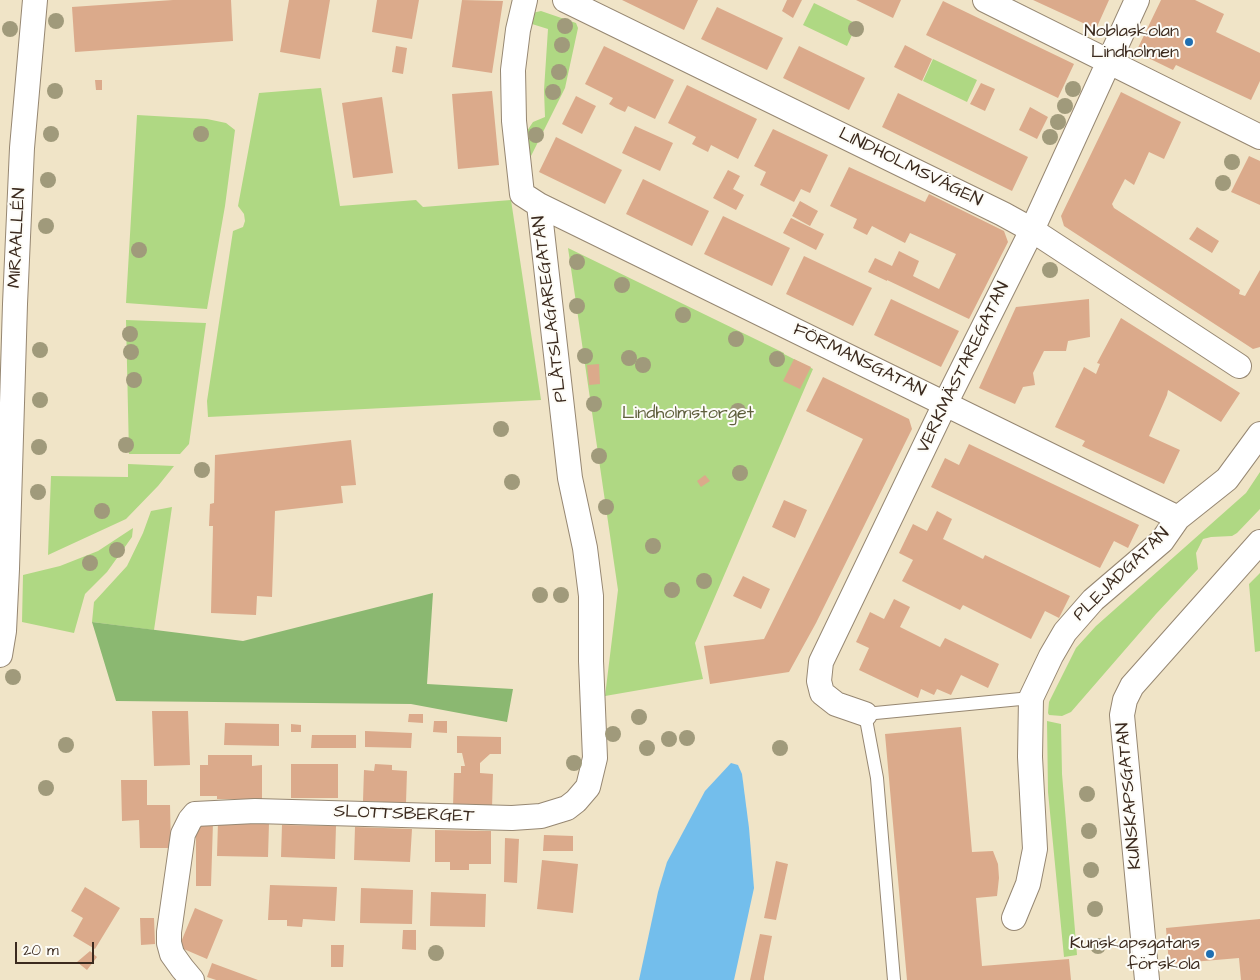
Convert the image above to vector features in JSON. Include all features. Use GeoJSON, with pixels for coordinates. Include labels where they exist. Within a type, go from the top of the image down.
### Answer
{"type":"FeatureCollection","features":[{"type":"Feature","properties":{"kind":"street","name":"MIRAALLÉN"},"geometry":{"type":"LineString","coordinates":[[0,656],[4,631],[7,304],[35,0]]}},
{"type":"Feature","properties":{"kind":"street","name":"PLÅTSLAGAREGATAN"},"geometry":{"type":"LineString","coordinates":[[525,0],[518,30],[513,70],[514,121],[522,194],[539,205],[570,478],[585,548],[592,596]]}},
{"type":"Feature","properties":{"kind":"street","name":"LINDHOLMSVÄGEN"},"geometry":{"type":"LineString","coordinates":[[565,0],[1003,214],[1032,230],[1238,366]]}},
{"type":"Feature","properties":{"kind":"street"},"geometry":{"type":"LineString","coordinates":[[985,0],[1260,137]]}},
{"type":"Feature","properties":{"kind":"street","name":"VERKMÄSTAREGATAN"},"geometry":{"type":"LineString","coordinates":[[864,714],[836,704],[822,693],[819,682],[821,662],[945,404],[1032,230],[1137,0]]}},
{"type":"Feature","properties":{"kind":"street","name":"FÖRMANSGATAN"},"geometry":{"type":"LineString","coordinates":[[539,205],[1178,518]]}},
{"type":"Feature","properties":{"kind":"street","name":"PLEJADGATAN"},"geometry":{"type":"LineString","coordinates":[[1014,918],[1028,884],[1035,849],[1030,757],[1030,698],[1051,656],[1065,632],[1093,600],[1162,541],[1178,518],[1227,479],[1260,434]]}},
{"type":"Feature","properties":{"kind":"street","name":"KUNSKAPSGATAN"},"geometry":{"type":"LineString","coordinates":[[1147,980],[1122,715],[1125,700],[1132,686],[1260,542]]}},
{"type":"Feature","properties":{"kind":"street","name":"SLOTTSBERGET"},"geometry":{"type":"LineString","coordinates":[[192,980],[172,954],[169,932],[183,834],[195,814],[255,810],[512,818],[554,813],[567,808],[576,801],[588,787],[594,758],[591,661],[592,596]]}},
{"type":"Feature","properties":{"kind":"lane"},"geometry":{"type":"LineString","coordinates":[[894,980],[877,778],[864,714],[1030,698]]}},
{"type":"Feature","properties":{"kind":"green space"},"geometry":{"type":"Polygon","coordinates":[[[814,3],[857,24],[847,46],[803,25],[814,3]]]}},
{"type":"Feature","properties":{"kind":"green space"},"geometry":{"type":"Polygon","coordinates":[[[541,11],[576,23],[578,28],[565,88],[531,156],[529,154],[527,131],[533,122],[545,117],[544,90],[548,29],[532,24],[532,13],[541,11]]]}},
{"type":"Feature","properties":{"kind":"green space"},"geometry":{"type":"Polygon","coordinates":[[[933,59],[977,80],[967,102],[923,81],[933,59]]]}},
{"type":"Feature","properties":{"kind":"green space"},"geometry":{"type":"Polygon","coordinates":[[[321,88],[340,206],[416,200],[423,207],[511,200],[541,400],[208,417],[207,401],[233,231],[243,227],[245,221],[244,214],[238,206],[259,93],[321,88]]]}},
{"type":"Feature","properties":{"kind":"green space"},"geometry":{"type":"Polygon","coordinates":[[[137,115],[207,119],[226,123],[235,130],[225,206],[207,309],[126,303],[137,115]]]}},
{"type":"Feature","properties":{"kind":"green space","name":"Lindholmstorget"},"geometry":{"type":"Polygon","coordinates":[[[568,248],[784,353],[813,369],[695,643],[703,679],[605,696],[618,590],[568,248]]]}},
{"type":"Feature","properties":{"kind":"green space"},"geometry":{"type":"Polygon","coordinates":[[[126,320],[206,323],[189,444],[180,454],[129,454],[126,320]]]}},
{"type":"Feature","properties":{"kind":"green space"},"geometry":{"type":"Polygon","coordinates":[[[128,464],[174,466],[158,486],[126,519],[48,555],[51,476],[128,477],[128,464]]]}},
{"type":"Feature","properties":{"kind":"green space"},"geometry":{"type":"Polygon","coordinates":[[[1260,472],[1260,509],[1232,536],[1203,539],[1196,553],[1198,569],[1156,614],[1071,712],[1062,716],[1049,715],[1049,702],[1076,648],[1096,626],[1246,493],[1260,472]]]}},
{"type":"Feature","properties":{"kind":"green space"},"geometry":{"type":"Polygon","coordinates":[[[172,507],[154,630],[92,622],[94,602],[127,566],[151,511],[172,507]]]}},
{"type":"Feature","properties":{"kind":"green space"},"geometry":{"type":"Polygon","coordinates":[[[133,528],[132,537],[107,572],[85,594],[74,633],[22,622],[23,575],[60,566],[98,551],[133,528]]]}},
{"type":"Feature","properties":{"kind":"green space"},"geometry":{"type":"Polygon","coordinates":[[[1260,573],[1260,651],[1255,652],[1249,584],[1260,573]]]}},
{"type":"Feature","properties":{"kind":"green space"},"geometry":{"type":"Polygon","coordinates":[[[433,593],[427,684],[513,689],[507,722],[411,704],[116,701],[92,622],[243,641],[433,593]]]}},
{"type":"Feature","properties":{"kind":"green space"},"geometry":{"type":"Polygon","coordinates":[[[1047,721],[1061,724],[1062,774],[1077,955],[1064,957],[1048,792],[1047,721]]]}},
{"type":"Feature","properties":{"kind":"water"},"geometry":{"type":"Polygon","coordinates":[[[731,763],[738,765],[742,774],[754,888],[734,980],[639,980],[658,892],[667,862],[705,791],[731,763]]]}},
{"type":"Feature","properties":{"kind":"building"},"geometry":{"type":"Polygon","coordinates":[[[173,0],[231,0],[233,41],[75,52],[72,7],[173,0]]]}},
{"type":"Feature","properties":{"kind":"building"},"geometry":{"type":"Polygon","coordinates":[[[289,0],[330,0],[320,59],[280,52],[289,0]]]}},
{"type":"Feature","properties":{"kind":"building"},"geometry":{"type":"Polygon","coordinates":[[[377,0],[419,0],[412,39],[372,32],[377,0]]]}},
{"type":"Feature","properties":{"kind":"building"},"geometry":{"type":"Polygon","coordinates":[[[462,0],[503,1],[492,73],[452,67],[462,0]]]}},
{"type":"Feature","properties":{"kind":"building"},"geometry":{"type":"Polygon","coordinates":[[[622,0],[698,0],[684,30],[622,0]]]}},
{"type":"Feature","properties":{"kind":"building"},"geometry":{"type":"Polygon","coordinates":[[[787,0],[802,0],[793,18],[782,11],[787,0]]]}},
{"type":"Feature","properties":{"kind":"building"},"geometry":{"type":"Polygon","coordinates":[[[856,0],[901,0],[893,18],[856,0]]]}},
{"type":"Feature","properties":{"kind":"building"},"geometry":{"type":"Polygon","coordinates":[[[1033,0],[1109,0],[1096,29],[1033,0]]]}},
{"type":"Feature","properties":{"kind":"building","name":"Noblaskolan Lindholmen"},"geometry":{"type":"Polygon","coordinates":[[[1161,0],[1195,0],[1224,14],[1216,32],[1260,53],[1260,81],[1251,100],[1176,65],[1173,70],[1136,52],[1161,0]]]}},
{"type":"Feature","properties":{"kind":"building"},"geometry":{"type":"Polygon","coordinates":[[[943,1],[1074,64],[1058,98],[926,35],[943,1]]]}},
{"type":"Feature","properties":{"kind":"building"},"geometry":{"type":"Polygon","coordinates":[[[717,7],[783,38],[767,70],[701,39],[717,7]]]}},
{"type":"Feature","properties":{"kind":"building"},"geometry":{"type":"Polygon","coordinates":[[[905,45],[932,59],[922,81],[894,67],[905,45]]]}},
{"type":"Feature","properties":{"kind":"building"},"geometry":{"type":"Polygon","coordinates":[[[396,46],[407,48],[403,74],[392,72],[396,46]]]}},
{"type":"Feature","properties":{"kind":"building"},"geometry":{"type":"Polygon","coordinates":[[[604,46],[674,80],[655,119],[628,106],[625,112],[616,108],[609,104],[613,98],[585,84],[604,46]]]}},
{"type":"Feature","properties":{"kind":"building"},"geometry":{"type":"Polygon","coordinates":[[[799,46],[865,78],[849,110],[783,78],[799,46]]]}},
{"type":"Feature","properties":{"kind":"building"},"geometry":{"type":"Polygon","coordinates":[[[95,80],[102,80],[102,90],[96,90],[95,80]]]}},
{"type":"Feature","properties":{"kind":"building"},"geometry":{"type":"Polygon","coordinates":[[[981,83],[995,89],[985,111],[970,104],[981,83]]]}},
{"type":"Feature","properties":{"kind":"building"},"geometry":{"type":"Polygon","coordinates":[[[687,85],[757,119],[738,159],[711,145],[708,152],[692,144],[696,137],[668,123],[687,85]]]}},
{"type":"Feature","properties":{"kind":"building"},"geometry":{"type":"Polygon","coordinates":[[[492,91],[499,165],[458,169],[452,94],[492,91]]]}},
{"type":"Feature","properties":{"kind":"building"},"geometry":{"type":"Polygon","coordinates":[[[1121,92],[1181,122],[1164,159],[1149,152],[1134,185],[1125,179],[1112,204],[1114,208],[1240,290],[1239,294],[1245,296],[1260,270],[1260,347],[1253,349],[1064,226],[1061,216],[1121,92]]]}},
{"type":"Feature","properties":{"kind":"building"},"geometry":{"type":"Polygon","coordinates":[[[898,93],[1028,157],[1012,191],[882,127],[898,93]]]}},
{"type":"Feature","properties":{"kind":"building"},"geometry":{"type":"Polygon","coordinates":[[[576,96],[596,106],[582,134],[562,124],[576,96]]]}},
{"type":"Feature","properties":{"kind":"building"},"geometry":{"type":"Polygon","coordinates":[[[382,97],[393,173],[353,178],[342,103],[382,97]]]}},
{"type":"Feature","properties":{"kind":"building"},"geometry":{"type":"Polygon","coordinates":[[[1030,107],[1048,117],[1037,139],[1019,130],[1030,107]]]}},
{"type":"Feature","properties":{"kind":"building"},"geometry":{"type":"Polygon","coordinates":[[[635,126],[673,143],[660,171],[622,153],[635,126]]]}},
{"type":"Feature","properties":{"kind":"building"},"geometry":{"type":"Polygon","coordinates":[[[773,129],[828,155],[810,193],[801,189],[794,202],[760,185],[766,172],[754,166],[773,129]]]}},
{"type":"Feature","properties":{"kind":"building"},"geometry":{"type":"Polygon","coordinates":[[[556,137],[622,170],[605,204],[539,172],[556,137]]]}},
{"type":"Feature","properties":{"kind":"building"},"geometry":{"type":"Polygon","coordinates":[[[1249,156],[1260,161],[1260,205],[1231,192],[1249,156]]]}},
{"type":"Feature","properties":{"kind":"building"},"geometry":{"type":"Polygon","coordinates":[[[849,167],[925,202],[929,194],[1004,231],[1008,242],[969,319],[868,272],[875,258],[892,266],[899,251],[919,261],[913,276],[939,289],[956,254],[910,233],[905,243],[872,226],[867,235],[853,228],[857,219],[830,206],[849,167]]]}},
{"type":"Feature","properties":{"kind":"building"},"geometry":{"type":"Polygon","coordinates":[[[728,170],[740,176],[733,189],[744,195],[736,210],[713,198],[728,170]]]}},
{"type":"Feature","properties":{"kind":"building"},"geometry":{"type":"Polygon","coordinates":[[[643,179],[709,211],[692,246],[626,214],[643,179]]]}},
{"type":"Feature","properties":{"kind":"building"},"geometry":{"type":"Polygon","coordinates":[[[800,201],[818,211],[810,226],[792,216],[800,201]]]}},
{"type":"Feature","properties":{"kind":"building"},"geometry":{"type":"Polygon","coordinates":[[[723,216],[790,248],[772,286],[704,254],[723,216]]]}},
{"type":"Feature","properties":{"kind":"building"},"geometry":{"type":"Polygon","coordinates":[[[791,218],[824,234],[816,250],[783,233],[791,218]]]}},
{"type":"Feature","properties":{"kind":"building"},"geometry":{"type":"Polygon","coordinates":[[[1197,227],[1219,241],[1212,253],[1189,239],[1197,227]]]}},
{"type":"Feature","properties":{"kind":"building"},"geometry":{"type":"Polygon","coordinates":[[[804,256],[872,288],[853,326],[786,294],[804,256]]]}},
{"type":"Feature","properties":{"kind":"building"},"geometry":{"type":"Polygon","coordinates":[[[891,299],[959,331],[941,367],[874,335],[891,299]]]}},
{"type":"Feature","properties":{"kind":"building"},"geometry":{"type":"Polygon","coordinates":[[[1089,299],[1090,337],[1068,341],[1066,351],[1044,351],[1033,373],[1035,385],[1023,387],[1015,404],[979,388],[1016,307],[1089,299]]]}},
{"type":"Feature","properties":{"kind":"building"},"geometry":{"type":"Polygon","coordinates":[[[1121,318],[1240,393],[1221,422],[1168,390],[1149,436],[1180,450],[1164,484],[1082,446],[1085,441],[1055,427],[1084,367],[1096,374],[1100,364],[1097,363],[1121,318]]]}},
{"type":"Feature","properties":{"kind":"building"},"geometry":{"type":"Polygon","coordinates":[[[794,359],[811,367],[800,389],[783,381],[794,359]]]}},
{"type":"Feature","properties":{"kind":"building"},"geometry":{"type":"Polygon","coordinates":[[[599,364],[600,384],[589,385],[587,365],[599,364]]]}},
{"type":"Feature","properties":{"kind":"building"},"geometry":{"type":"Polygon","coordinates":[[[823,377],[909,419],[912,429],[816,623],[789,672],[710,684],[704,646],[764,639],[863,439],[806,411],[823,377]]]}},
{"type":"Feature","properties":{"kind":"building"},"geometry":{"type":"Polygon","coordinates":[[[351,440],[356,485],[341,486],[343,503],[275,511],[272,597],[257,596],[256,615],[211,613],[213,526],[209,526],[210,504],[214,503],[215,455],[351,440]]]}},
{"type":"Feature","properties":{"kind":"building"},"geometry":{"type":"Polygon","coordinates":[[[969,444],[1139,525],[1128,548],[1114,541],[1100,568],[931,487],[945,458],[959,465],[969,444]]]}},
{"type":"Feature","properties":{"kind":"building"},"geometry":{"type":"Polygon","coordinates":[[[705,475],[710,481],[701,487],[697,481],[705,475]]]}},
{"type":"Feature","properties":{"kind":"building"},"geometry":{"type":"Polygon","coordinates":[[[784,500],[807,510],[795,538],[772,527],[784,500]]]}},
{"type":"Feature","properties":{"kind":"building"},"geometry":{"type":"Polygon","coordinates":[[[937,511],[952,519],[943,539],[983,559],[985,555],[1070,596],[1059,618],[1045,611],[1031,639],[963,605],[960,610],[902,581],[913,560],[899,553],[913,524],[927,531],[937,511]]]}},
{"type":"Feature","properties":{"kind":"building"},"geometry":{"type":"Polygon","coordinates":[[[743,576],[770,589],[761,609],[733,596],[743,576]]]}},
{"type":"Feature","properties":{"kind":"building"},"geometry":{"type":"Polygon","coordinates":[[[894,599],[910,607],[900,627],[940,647],[945,638],[999,664],[988,688],[961,675],[951,695],[937,689],[934,695],[921,689],[918,698],[859,670],[869,648],[856,642],[870,612],[884,619],[894,599]]]}},
{"type":"Feature","properties":{"kind":"building"},"geometry":{"type":"Polygon","coordinates":[[[152,711],[188,711],[190,765],[154,766],[152,711]]]}},
{"type":"Feature","properties":{"kind":"building"},"geometry":{"type":"Polygon","coordinates":[[[409,714],[423,714],[423,723],[408,722],[409,714]]]}},
{"type":"Feature","properties":{"kind":"building"},"geometry":{"type":"Polygon","coordinates":[[[434,721],[447,721],[447,733],[433,732],[434,721]]]}},
{"type":"Feature","properties":{"kind":"building"},"geometry":{"type":"Polygon","coordinates":[[[225,723],[279,724],[279,746],[224,745],[225,723]]]}},
{"type":"Feature","properties":{"kind":"building"},"geometry":{"type":"Polygon","coordinates":[[[291,724],[301,725],[301,732],[291,732],[291,724]]]}},
{"type":"Feature","properties":{"kind":"building"},"geometry":{"type":"Polygon","coordinates":[[[961,727],[972,852],[993,851],[998,864],[997,896],[976,898],[982,966],[1069,959],[1071,980],[907,980],[885,734],[961,727]]]}},
{"type":"Feature","properties":{"kind":"building"},"geometry":{"type":"Polygon","coordinates":[[[365,731],[412,733],[411,748],[365,747],[365,731]]]}},
{"type":"Feature","properties":{"kind":"building"},"geometry":{"type":"Polygon","coordinates":[[[312,735],[356,735],[356,748],[311,748],[312,735]]]}},
{"type":"Feature","properties":{"kind":"building"},"geometry":{"type":"Polygon","coordinates":[[[457,736],[501,737],[501,754],[490,754],[480,763],[480,773],[493,774],[492,808],[453,807],[454,773],[461,773],[461,766],[465,766],[462,753],[457,753],[457,736]]]}},
{"type":"Feature","properties":{"kind":"building"},"geometry":{"type":"Polygon","coordinates":[[[208,755],[252,755],[252,766],[262,765],[262,799],[217,799],[217,796],[200,796],[200,765],[208,765],[208,755]]]}},
{"type":"Feature","properties":{"kind":"building"},"geometry":{"type":"Polygon","coordinates":[[[291,764],[338,764],[338,798],[291,798],[291,764]]]}},
{"type":"Feature","properties":{"kind":"building"},"geometry":{"type":"Polygon","coordinates":[[[375,764],[392,765],[392,770],[407,771],[406,803],[363,801],[364,770],[374,771],[375,764]]]}},
{"type":"Feature","properties":{"kind":"building"},"geometry":{"type":"Polygon","coordinates":[[[121,780],[147,780],[147,805],[170,805],[171,848],[140,848],[139,820],[122,821],[121,780]]]}},
{"type":"Feature","properties":{"kind":"building"},"geometry":{"type":"Polygon","coordinates":[[[213,822],[211,886],[196,886],[196,827],[213,822]]]}},
{"type":"Feature","properties":{"kind":"building"},"geometry":{"type":"Polygon","coordinates":[[[218,822],[269,823],[268,857],[217,856],[218,822]]]}},
{"type":"Feature","properties":{"kind":"building"},"geometry":{"type":"Polygon","coordinates":[[[282,825],[336,826],[335,859],[281,857],[282,825]]]}},
{"type":"Feature","properties":{"kind":"building"},"geometry":{"type":"Polygon","coordinates":[[[355,827],[412,829],[410,862],[354,860],[355,827]]]}},
{"type":"Feature","properties":{"kind":"building"},"geometry":{"type":"Polygon","coordinates":[[[435,830],[491,831],[491,864],[469,864],[469,870],[450,870],[450,862],[435,862],[435,830]]]}},
{"type":"Feature","properties":{"kind":"building"},"geometry":{"type":"Polygon","coordinates":[[[544,835],[573,836],[573,851],[543,851],[544,835]]]}},
{"type":"Feature","properties":{"kind":"building"},"geometry":{"type":"Polygon","coordinates":[[[505,838],[519,839],[517,883],[504,882],[505,838]]]}},
{"type":"Feature","properties":{"kind":"building"},"geometry":{"type":"Polygon","coordinates":[[[542,860],[578,864],[573,913],[537,909],[542,860]]]}},
{"type":"Feature","properties":{"kind":"building"},"geometry":{"type":"Polygon","coordinates":[[[776,861],[788,864],[776,920],[764,918],[776,861]]]}},
{"type":"Feature","properties":{"kind":"building"},"geometry":{"type":"Polygon","coordinates":[[[270,885],[337,887],[335,921],[303,919],[302,927],[287,926],[287,920],[268,920],[270,885]]]}},
{"type":"Feature","properties":{"kind":"building"},"geometry":{"type":"Polygon","coordinates":[[[85,887],[120,908],[95,949],[73,936],[83,918],[71,911],[85,887]]]}},
{"type":"Feature","properties":{"kind":"building"},"geometry":{"type":"Polygon","coordinates":[[[361,888],[413,890],[412,924],[360,923],[361,888]]]}},
{"type":"Feature","properties":{"kind":"building"},"geometry":{"type":"Polygon","coordinates":[[[431,892],[486,894],[485,927],[430,926],[431,892]]]}},
{"type":"Feature","properties":{"kind":"building"},"geometry":{"type":"Polygon","coordinates":[[[195,908],[223,920],[207,959],[179,947],[195,908]]]}},
{"type":"Feature","properties":{"kind":"building"},"geometry":{"type":"Polygon","coordinates":[[[140,918],[154,918],[155,944],[141,945],[140,918]]]}},
{"type":"Feature","properties":{"kind":"building","name":"Kunskapsgatans förskola"},"geometry":{"type":"Polygon","coordinates":[[[1260,919],[1260,980],[1241,980],[1239,958],[1169,964],[1166,928],[1260,919]]]}},
{"type":"Feature","properties":{"kind":"building"},"geometry":{"type":"Polygon","coordinates":[[[403,930],[416,930],[416,950],[402,949],[403,930]]]}},
{"type":"Feature","properties":{"kind":"building"},"geometry":{"type":"Polygon","coordinates":[[[760,934],[772,936],[764,980],[750,980],[760,934]]]}},
{"type":"Feature","properties":{"kind":"building"},"geometry":{"type":"Polygon","coordinates":[[[331,945],[344,945],[343,967],[331,967],[331,945]]]}},
{"type":"Feature","properties":{"kind":"building"},"geometry":{"type":"Polygon","coordinates":[[[90,951],[97,957],[87,970],[77,962],[90,951]]]}},
{"type":"Feature","properties":{"kind":"building"},"geometry":{"type":"Polygon","coordinates":[[[212,963],[258,980],[216,980],[207,977],[212,963]]]}},
{"type":"Feature","properties":{"kind":"place","name":"Noblaskolan Lindholmen"},"geometry":{"type":"Point","coordinates":[1189,42]}},
{"type":"Feature","properties":{"kind":"place","name":"Kunskapsgatans förskola"},"geometry":{"type":"Point","coordinates":[1210,954]}}]}
